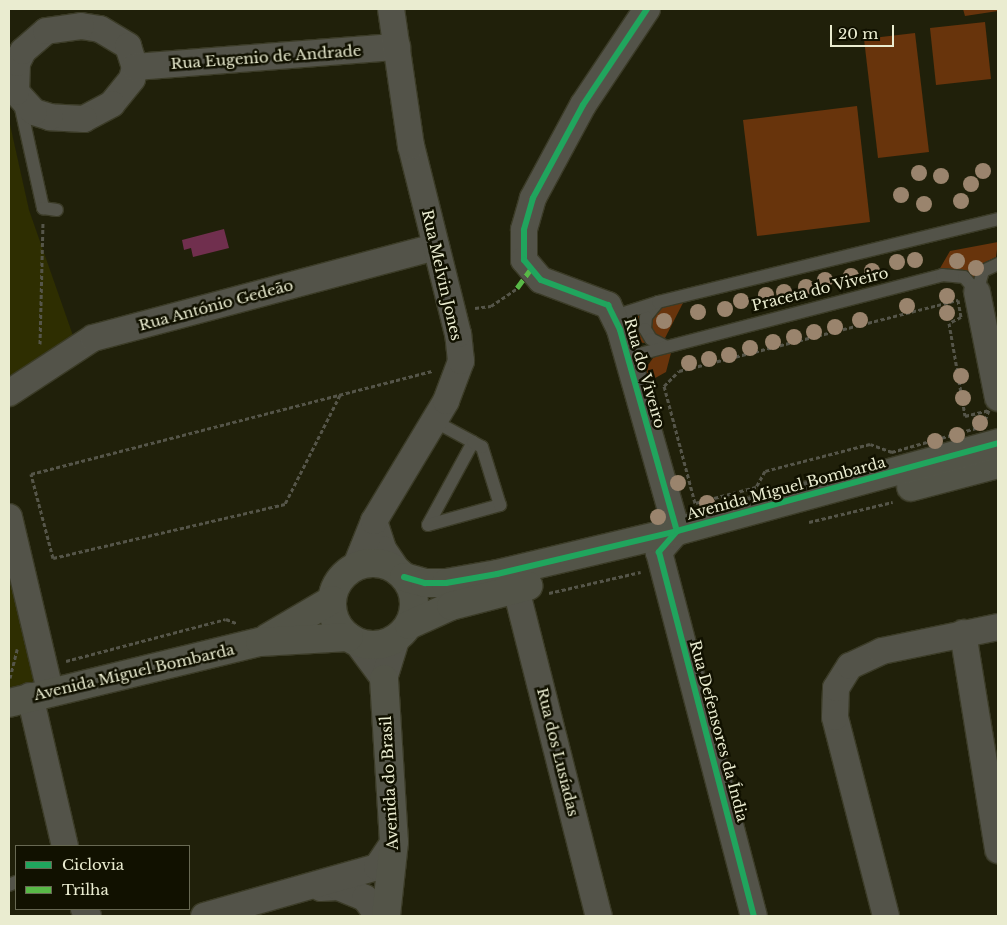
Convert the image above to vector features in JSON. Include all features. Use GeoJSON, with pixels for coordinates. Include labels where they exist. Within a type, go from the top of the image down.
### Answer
{"type":"FeatureCollection","features":[{"type":"Feature","properties":{"kind":"street","name":"Rua Melvin Jones"},"geometry":{"type":"LineString","coordinates":[[355,568],[374,521],[434,420],[461,362],[452,311],[411,146],[392,9]]}},
{"type":"Feature","properties":{"kind":"street","name":"Rua do Viveiro"},"geometry":{"type":"LineString","coordinates":[[647,9],[583,105],[533,198],[524,230],[524,260],[541,280],[608,305],[615,316],[677,531]]}},
{"type":"Feature","properties":{"kind":"street"},"geometry":{"type":"LineString","coordinates":[[57,27],[100,29],[128,46],[135,66],[124,92],[101,111],[84,118],[50,117],[34,112],[16,92],[17,63],[23,51],[46,31],[57,27]]}},
{"type":"Feature","properties":{"kind":"street","name":"Rua Eugenio de Andrade"},"geometry":{"type":"LineString","coordinates":[[135,66],[397,47]]}},
{"type":"Feature","properties":{"kind":"street","name":"Rua António Gedeão"},"geometry":{"type":"LineString","coordinates":[[10,391],[94,338],[436,247]]}},
{"type":"Feature","properties":{"kind":"street"},"geometry":{"type":"LineString","coordinates":[[977,292],[998,398]]}},
{"type":"Feature","properties":{"kind":"street","name":"Avenida Miguel Bombarda"},"geometry":{"type":"LineString","coordinates":[[401,574],[425,583],[446,583],[489,576],[677,531],[991,435]]}},
{"type":"Feature","properties":{"kind":"street","name":"Avenida Miguel Bombarda"},"geometry":{"type":"LineString","coordinates":[[403,631],[451,606],[516,588],[655,560],[998,464]]}},
{"type":"Feature","properties":{"kind":"street"},"geometry":{"type":"LineString","coordinates":[[9,517],[28,688],[65,845]]}},
{"type":"Feature","properties":{"kind":"street"},"geometry":{"type":"LineString","coordinates":[[353,639],[373,645],[403,631],[414,600],[401,574],[383,549],[374,521]]}},
{"type":"Feature","properties":{"kind":"street"},"geometry":{"type":"LineString","coordinates":[[655,560],[677,531]]}},
{"type":"Feature","properties":{"kind":"street","name":"Rua Defensores da Índia"},"geometry":{"type":"LineString","coordinates":[[655,560],[754,916]]}},
{"type":"Feature","properties":{"kind":"street"},"geometry":{"type":"LineString","coordinates":[[384,679],[353,639],[338,624],[332,600],[336,586],[355,568],[377,564],[401,574]]}},
{"type":"Feature","properties":{"kind":"street","name":"Rua dos Lusíadas"},"geometry":{"type":"LineString","coordinates":[[516,588],[599,916]]}},
{"type":"Feature","properties":{"kind":"street","name":"Avenida Miguel Bombarda"},"geometry":{"type":"LineString","coordinates":[[28,688],[252,634],[332,600]]}},
{"type":"Feature","properties":{"kind":"street"},"geometry":{"type":"LineString","coordinates":[[886,916],[834,717],[836,688],[850,666],[882,651],[998,627]]}},
{"type":"Feature","properties":{"kind":"street","name":"Avenida do Brasil"},"geometry":{"type":"LineString","coordinates":[[386,916],[394,842],[384,679],[403,631]]}},
{"type":"Feature","properties":{"kind":"street"},"geometry":{"type":"LineString","coordinates":[[963,633],[998,850]]}},
{"type":"Feature","properties":{"kind":"street","name":"Avenida Miguel Bombarda"},"geometry":{"type":"LineString","coordinates":[[252,634],[353,639]]}},
{"type":"Feature","properties":{"kind":"street"},"geometry":{"type":"LineString","coordinates":[[204,916],[308,889],[377,867],[394,842]]}},
{"type":"Feature","properties":{"kind":"street"},"geometry":{"type":"LineString","coordinates":[[308,889],[338,887],[365,898],[378,916]]}},
{"type":"Feature","properties":{"kind":"lane"},"geometry":{"type":"LineString","coordinates":[[16,92],[27,130],[43,208],[57,210]]}},
{"type":"Feature","properties":{"kind":"lane"},"geometry":{"type":"LineString","coordinates":[[27,130],[50,117]]}},
{"type":"Feature","properties":{"kind":"lane","name":"Praceta do Viveiro"},"geometry":{"type":"LineString","coordinates":[[615,316],[658,302],[998,219]]}},
{"type":"Feature","properties":{"kind":"lane"},"geometry":{"type":"LineString","coordinates":[[977,292],[983,271],[998,264]]}},
{"type":"Feature","properties":{"kind":"lane","name":"Praceta do Viveiro"},"geometry":{"type":"LineString","coordinates":[[628,357],[942,275],[964,277],[977,292]]}},
{"type":"Feature","properties":{"kind":"lane"},"geometry":{"type":"LineString","coordinates":[[658,302],[646,317],[645,329],[651,339],[665,346]]}},
{"type":"Feature","properties":{"kind":"lane"},"geometry":{"type":"LineString","coordinates":[[434,420],[482,447],[500,505],[428,525],[473,442]]}},
{"type":"Feature","properties":{"kind":"path"},"geometry":{"type":"LineString","coordinates":[[39,372],[43,208]]}},
{"type":"Feature","properties":{"kind":"path"},"geometry":{"type":"LineString","coordinates":[[452,311],[491,306],[517,288],[526,291]]}},
{"type":"Feature","properties":{"kind":"path"},"geometry":{"type":"LineString","coordinates":[[958,300],[961,317],[950,323],[964,416],[989,410],[991,435],[892,452],[870,444],[765,471],[756,487],[695,503],[664,386],[679,371],[958,300]]}},
{"type":"Feature","properties":{"kind":"path"},"geometry":{"type":"LineString","coordinates":[[340,395],[285,504],[53,558],[31,474],[440,369]]}},
{"type":"Feature","properties":{"kind":"path"},"geometry":{"type":"LineString","coordinates":[[804,523],[899,500]]}},
{"type":"Feature","properties":{"kind":"path"},"geometry":{"type":"LineString","coordinates":[[546,593],[655,560]]}},
{"type":"Feature","properties":{"kind":"path"},"geometry":{"type":"LineString","coordinates":[[18,646],[28,688],[226,619],[252,634]]}},
{"type":"Feature","properties":{"kind":"shaded area"},"geometry":{"type":"Polygon","coordinates":[[[963,9],[998,9],[998,11],[965,16],[963,9]]]}},
{"type":"Feature","properties":{"kind":"shaded area"},"geometry":{"type":"Polygon","coordinates":[[[985,22],[991,79],[936,85],[930,28],[985,22]]]}},
{"type":"Feature","properties":{"kind":"shaded area"},"geometry":{"type":"Polygon","coordinates":[[[915,33],[929,152],[878,158],[864,39],[915,33]]]}},
{"type":"Feature","properties":{"kind":"shaded area"},"geometry":{"type":"Polygon","coordinates":[[[857,106],[870,222],[757,236],[743,120],[857,106]]]}},
{"type":"Feature","properties":{"kind":"shaded area"},"geometry":{"type":"Polygon","coordinates":[[[9,120],[29,210],[77,347],[9,393],[9,120]]]}},
{"type":"Feature","properties":{"kind":"shaded area"},"geometry":{"type":"Polygon","coordinates":[[[224,229],[229,248],[193,257],[191,248],[184,250],[182,240],[224,229]]]}},
{"type":"Feature","properties":{"kind":"shaded area"},"geometry":{"type":"Polygon","coordinates":[[[998,242],[996,257],[977,266],[974,277],[958,269],[939,270],[950,251],[998,242]]]}},
{"type":"Feature","properties":{"kind":"shaded area"},"geometry":{"type":"Polygon","coordinates":[[[684,301],[664,340],[657,337],[650,328],[650,316],[659,308],[684,301]]]}},
{"type":"Feature","properties":{"kind":"shaded area"},"geometry":{"type":"Polygon","coordinates":[[[644,313],[651,344],[638,342],[632,330],[637,316],[644,313]]]}},
{"type":"Feature","properties":{"kind":"shaded area"},"geometry":{"type":"Polygon","coordinates":[[[672,349],[666,372],[648,382],[646,368],[653,358],[672,349]]]}},
{"type":"Feature","properties":{"kind":"shaded area"},"geometry":{"type":"Polygon","coordinates":[[[9,517],[50,691],[9,703],[9,517]]]}},
{"type":"Feature","properties":{"kind":"marked path"},"geometry":{"type":"LineString","coordinates":[[517,288],[530,270]]}},
{"type":"Feature","properties":{"kind":"cycle path"},"geometry":{"type":"LineString","coordinates":[[647,9],[583,105],[533,198],[524,230],[524,260],[541,280],[608,305],[620,330],[677,531],[659,552],[754,916]]}},
{"type":"Feature","properties":{"kind":"cycle path"},"geometry":{"type":"LineString","coordinates":[[404,577],[425,583],[446,583],[497,574],[677,531],[998,443]]}}]}
